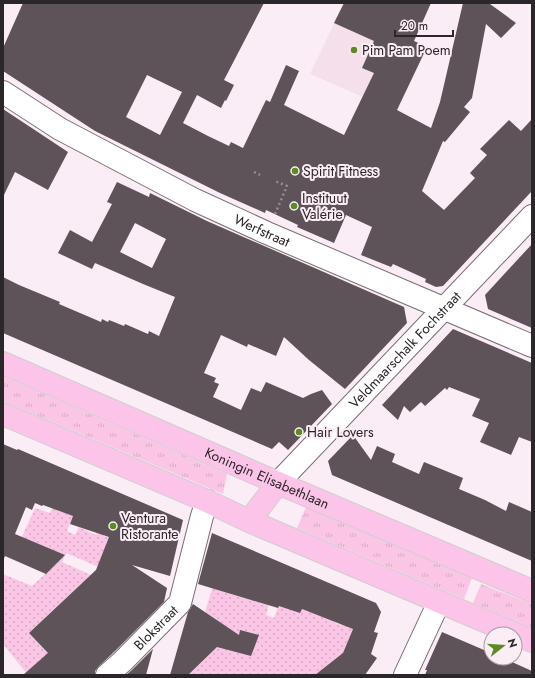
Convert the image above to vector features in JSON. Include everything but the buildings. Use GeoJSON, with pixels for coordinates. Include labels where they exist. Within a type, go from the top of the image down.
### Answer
{"type":"FeatureCollection","features":[{"type":"Feature","properties":{"kind":"main road","name":"Koningin Elisabethlaan"},"geometry":{"type":"LineString","coordinates":[[3,363],[278,483],[532,591]]}},
{"type":"Feature","properties":{"kind":"main road"},"geometry":{"type":"LineString","coordinates":[[3,414],[207,501],[249,521],[532,641]]}},
{"type":"Feature","properties":{"kind":"main road"},"geometry":{"type":"LineString","coordinates":[[249,521],[278,483]]}},
{"type":"Feature","properties":{"kind":"street","name":"Werfstraat"},"geometry":{"type":"LineString","coordinates":[[3,92],[60,129],[195,200],[267,233],[532,346]]}},
{"type":"Feature","properties":{"kind":"street","name":"Veldmaarschalk Fochstraat"},"geometry":{"type":"LineString","coordinates":[[278,483],[532,216]]}},
{"type":"Feature","properties":{"kind":"street","name":"Blokstraat"},"geometry":{"type":"LineString","coordinates":[[108,675],[180,603],[207,501]]}},
{"type":"Feature","properties":{"kind":"street"},"geometry":{"type":"LineString","coordinates":[[405,675],[439,602]]}},
{"type":"Feature","properties":{"kind":"path"},"geometry":{"type":"LineString","coordinates":[[254,172],[260,175]]}},
{"type":"Feature","properties":{"kind":"path"},"geometry":{"type":"LineString","coordinates":[[267,233],[287,186],[276,181]]}},
{"type":"Feature","properties":{"kind":"shaded area","name":"Pim Pam Poem"},"geometry":{"type":"Polygon","coordinates":[[[344,3],[408,3],[363,97],[310,74],[344,3]]]}},
{"type":"Feature","properties":{"kind":"green space"},"geometry":{"type":"Polygon","coordinates":[[[3,376],[227,474],[223,494],[3,401],[3,376]]]}},
{"type":"Feature","properties":{"kind":"green space"},"geometry":{"type":"Polygon","coordinates":[[[306,507],[472,578],[464,599],[297,528],[306,507]]]}},
{"type":"Feature","properties":{"kind":"green space"},"geometry":{"type":"Polygon","coordinates":[[[35,508],[50,513],[52,508],[73,516],[67,531],[75,535],[79,527],[96,535],[97,531],[104,534],[104,536],[109,537],[106,544],[110,545],[101,568],[66,553],[62,562],[91,575],[29,633],[49,654],[28,675],[3,644],[3,574],[32,586],[58,562],[19,543],[35,508]]]}},
{"type":"Feature","properties":{"kind":"green space"},"geometry":{"type":"Polygon","coordinates":[[[481,584],[532,604],[532,628],[473,603],[481,584]]]}},
{"type":"Feature","properties":{"kind":"green space"},"geometry":{"type":"Polygon","coordinates":[[[213,586],[228,593],[250,600],[270,601],[266,615],[274,618],[283,594],[308,612],[312,602],[337,613],[333,622],[341,625],[344,616],[356,621],[342,656],[331,675],[188,675],[219,622],[205,612],[213,586]]]}},
{"type":"Feature","properties":{"kind":"place","name":"Pim Pam Poem"},"geometry":{"type":"Point","coordinates":[354,50]}},
{"type":"Feature","properties":{"kind":"place","name":"Spirit Fitness"},"geometry":{"type":"Point","coordinates":[295,171]}},
{"type":"Feature","properties":{"kind":"place","name":"Instituut Valérie"},"geometry":{"type":"Point","coordinates":[294,206]}},
{"type":"Feature","properties":{"kind":"place","name":"Hair Lovers"},"geometry":{"type":"Point","coordinates":[299,432]}},
{"type":"Feature","properties":{"kind":"place","name":"Ventura Ristorante"},"geometry":{"type":"Point","coordinates":[113,526]}}]}
